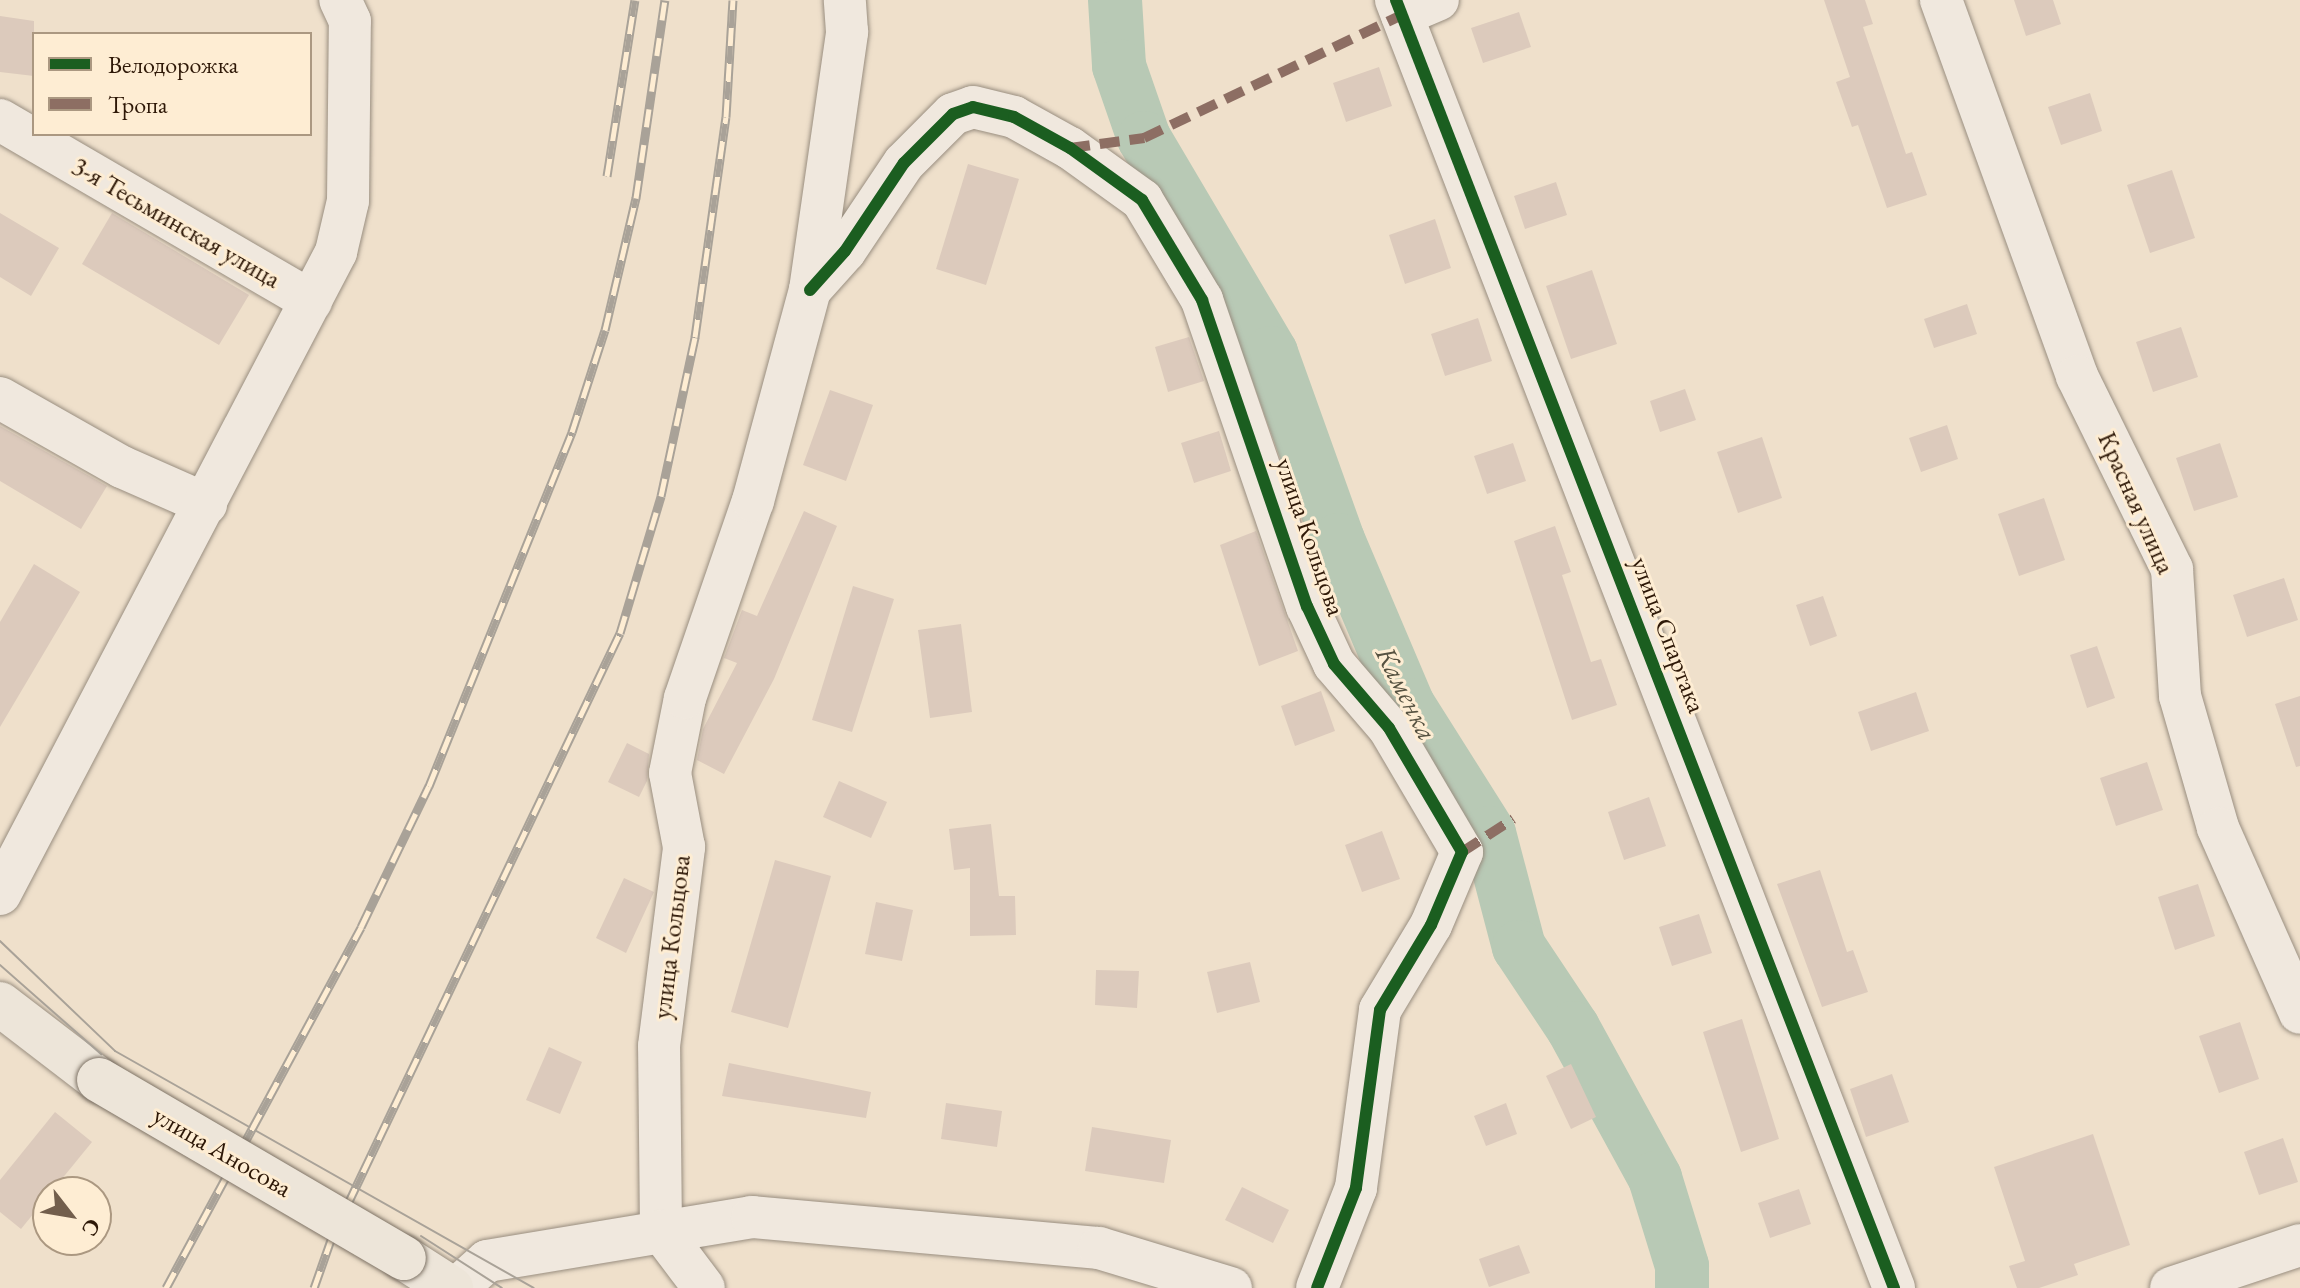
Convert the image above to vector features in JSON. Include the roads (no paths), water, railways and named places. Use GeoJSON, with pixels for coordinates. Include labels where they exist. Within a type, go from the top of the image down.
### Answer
{"type":"FeatureCollection","features":[{"type":"Feature","properties":{"kind":"main road","name":"улица Аносова"},"geometry":{"type":"LineString","coordinates":[[0,1004],[99,1080],[454,1288]]}},
{"type":"Feature","properties":{"kind":"street"},"geometry":{"type":"LineString","coordinates":[[0,894],[336,252],[348,201],[350,21],[340,0]]}},
{"type":"Feature","properties":{"kind":"street"},"geometry":{"type":"LineString","coordinates":[[810,290],[847,32],[845,0]]}},
{"type":"Feature","properties":{"kind":"street","name":"Красная улица"},"geometry":{"type":"LineString","coordinates":[[1941,0],[2077,376],[2172,569],[2180,696],[2218,828],[2300,1013]]}},
{"type":"Feature","properties":{"kind":"street","name":"улица Спартака"},"geometry":{"type":"LineString","coordinates":[[1412,5],[1894,1288]]}},
{"type":"Feature","properties":{"kind":"street","name":"улица Кольцова"},"geometry":{"type":"LineString","coordinates":[[661,1231],[659,1046],[684,847],[670,773],[685,698],[753,501],[810,290],[845,251],[904,163],[953,114],[973,107],[1014,117],[1070,148],[1142,200],[1202,300],[1307,606],[1334,664],[1389,728],[1462,852],[1431,925],[1380,1010],[1356,1188],[1317,1288]]}},
{"type":"Feature","properties":{"kind":"street","name":"3-я Тесьминская улица"},"geometry":{"type":"LineString","coordinates":[[0,120],[311,301]]}},
{"type":"Feature","properties":{"kind":"street"},"geometry":{"type":"LineString","coordinates":[[0,398],[122,467],[206,504]]}},
{"type":"Feature","properties":{"kind":"street"},"geometry":{"type":"LineString","coordinates":[[454,1288],[487,1261],[752,1217],[905,1227],[1099,1248],[1231,1288]]}},
{"type":"Feature","properties":{"kind":"street"},"geometry":{"type":"LineString","coordinates":[[661,1231],[704,1288]]}},
{"type":"Feature","properties":{"kind":"street"},"geometry":{"type":"LineString","coordinates":[[2171,1288],[2300,1245]]}},
{"type":"Feature","properties":{"kind":"waterway","name":"Каменка"},"geometry":{"type":"LineString","coordinates":[[1115,0],[1119,66],[1144,138],[1271,353],[1338,540],[1408,705],[1489,833],[1519,947],[1573,1028],[1655,1178],[1682,1266],[1682,1288]]}},
{"type":"Feature","properties":{"kind":"tram line"},"geometry":{"type":"LineString","coordinates":[[0,941],[115,1051],[534,1288]]}},
{"type":"Feature","properties":{"kind":"tram line"},"geometry":{"type":"LineString","coordinates":[[0,965],[101,1054]]}},
{"type":"Feature","properties":{"kind":"tram line"},"geometry":{"type":"LineString","coordinates":[[421,1236],[502,1288]]}},
{"type":"Feature","properties":{"kind":"railway"},"geometry":{"type":"LineString","coordinates":[[607,176],[635,0]]}},
{"type":"Feature","properties":{"kind":"railway"},"geometry":{"type":"LineString","coordinates":[[166,1288],[361,927],[429,786],[572,432],[605,330],[636,198],[665,0]]}},
{"type":"Feature","properties":{"kind":"railway"},"geometry":{"type":"LineString","coordinates":[[314,1288],[332,1237],[620,633],[661,496],[695,337],[726,117],[733,0]]}}]}
